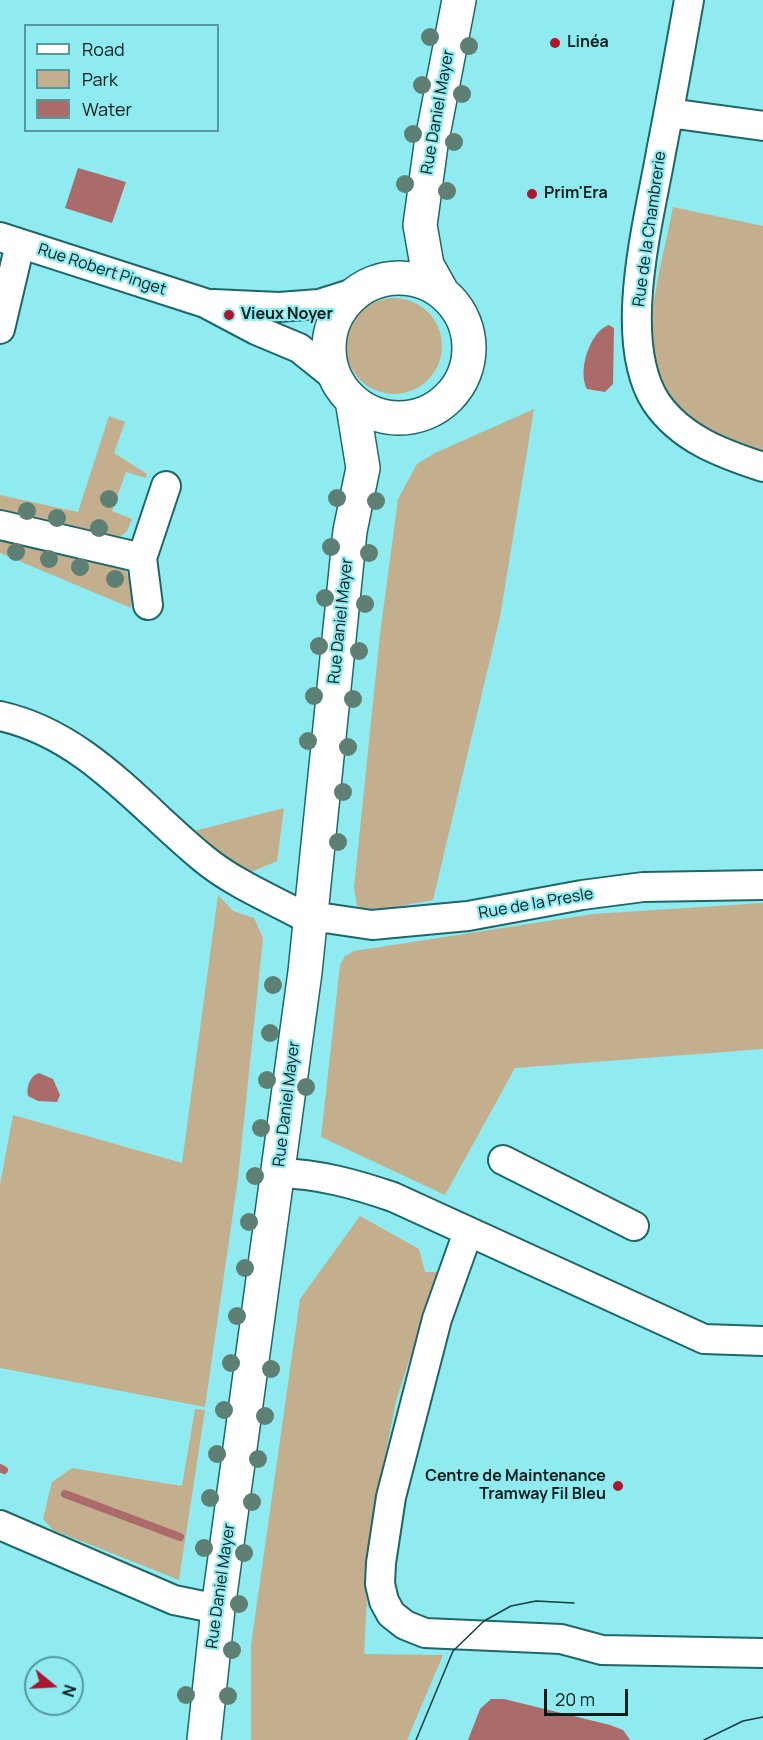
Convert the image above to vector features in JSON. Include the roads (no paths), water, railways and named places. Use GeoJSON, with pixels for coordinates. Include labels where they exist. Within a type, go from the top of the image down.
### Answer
{"type":"FeatureCollection","features":[{"type":"Feature","properties":{"kind":"main road","name":"Rue Daniel Mayer"},"geometry":{"type":"LineString","coordinates":[[441,290],[428,265],[420,225],[431,145],[459,0]]}},
{"type":"Feature","properties":{"kind":"main road","name":"Rue Daniel Mayer"},"geometry":{"type":"LineString","coordinates":[[369,286],[398,261],[420,225]]}},
{"type":"Feature","properties":{"kind":"main road"},"geometry":{"type":"LineString","coordinates":[[418,279],[441,290],[458,309],[466,327],[469,347],[467,366],[457,387],[442,404],[422,414],[399,418],[377,415],[343,388],[329,346],[331,330],[341,309],[369,286],[418,279]]}},
{"type":"Feature","properties":{"kind":"main road","name":"Rue Daniel Mayer"},"geometry":{"type":"LineString","coordinates":[[343,388],[363,468]]}},
{"type":"Feature","properties":{"kind":"main road","name":"Rue Daniel Mayer"},"geometry":{"type":"LineString","coordinates":[[204,1740],[218,1609],[278,1173],[305,915],[329,747],[350,531],[363,468],[399,418]]}},
{"type":"Feature","properties":{"kind":"street","name":"Rue de la Chambrerie"},"geometry":{"type":"LineString","coordinates":[[689,0],[641,276],[638,315],[644,374],[656,402],[689,435],[715,450],[763,467]]}},
{"type":"Feature","properties":{"kind":"street"},"geometry":{"type":"LineString","coordinates":[[669,112],[763,126]]}},
{"type":"Feature","properties":{"kind":"street"},"geometry":{"type":"LineString","coordinates":[[0,329],[10,240]]}},
{"type":"Feature","properties":{"kind":"street","name":"Rue Robert Pinget"},"geometry":{"type":"LineString","coordinates":[[10,240],[205,303],[299,348],[343,388]]}},
{"type":"Feature","properties":{"kind":"street","name":"Rue Robert Pinget"},"geometry":{"type":"LineString","coordinates":[[205,303],[279,307],[319,304],[369,286]]}},
{"type":"Feature","properties":{"kind":"street"},"geometry":{"type":"LineString","coordinates":[[148,605],[142,558],[166,486]]}},
{"type":"Feature","properties":{"kind":"street"},"geometry":{"type":"LineString","coordinates":[[0,525],[142,558]]}},
{"type":"Feature","properties":{"kind":"street","name":"Rue de la Presle"},"geometry":{"type":"LineString","coordinates":[[0,716],[33,727],[76,748],[99,765],[205,860],[232,878],[305,915],[372,925],[468,916],[582,895],[643,887],[763,885]]}},
{"type":"Feature","properties":{"kind":"street"},"geometry":{"type":"LineString","coordinates":[[503,1160],[633,1226]]}},
{"type":"Feature","properties":{"kind":"street"},"geometry":{"type":"LineString","coordinates":[[278,1173],[308,1174],[354,1184],[393,1197],[704,1339],[763,1341]]}},
{"type":"Feature","properties":{"kind":"street"},"geometry":{"type":"LineString","coordinates":[[468,1232],[437,1319],[391,1497],[380,1584],[384,1601],[391,1614],[405,1625],[425,1633],[561,1639],[602,1650],[763,1653]]}},
{"type":"Feature","properties":{"kind":"street"},"geometry":{"type":"LineString","coordinates":[[0,1524],[184,1604],[218,1609]]}},
{"type":"Feature","properties":{"kind":"water"},"geometry":{"type":"Polygon","coordinates":[[[78,168],[126,182],[112,223],[65,208],[78,168]]]}},
{"type":"Feature","properties":{"kind":"water"},"geometry":{"type":"Polygon","coordinates":[[[609,325],[614,328],[613,384],[605,392],[587,389],[584,372],[587,352],[596,335],[609,325]]]}},
{"type":"Feature","properties":{"kind":"water"},"geometry":{"type":"Polygon","coordinates":[[[39,1073],[53,1079],[60,1095],[57,1102],[38,1101],[28,1096],[29,1082],[39,1073]]]}},
{"type":"Feature","properties":{"kind":"water"},"geometry":{"type":"Polygon","coordinates":[[[491,1699],[504,1699],[610,1725],[623,1730],[630,1740],[468,1740],[480,1709],[491,1699]]]}},
{"type":"Feature","properties":{"kind":"waterway"},"geometry":{"type":"LineString","coordinates":[[0,1468],[4,1470]]}},
{"type":"Feature","properties":{"kind":"waterway"},"geometry":{"type":"LineString","coordinates":[[65,1494],[180,1537]]}},
{"type":"Feature","properties":{"kind":"tram line"},"geometry":{"type":"LineString","coordinates":[[416,1740],[453,1651],[484,1621],[511,1606],[536,1601],[574,1603]]}},
{"type":"Feature","properties":{"kind":"tram line"},"geometry":{"type":"LineString","coordinates":[[704,1740],[743,1721],[763,1717]]}},
{"type":"Feature","properties":{"kind":"place","name":"Linéa"},"geometry":{"type":"Point","coordinates":[555,43]}},
{"type":"Feature","properties":{"kind":"place","name":"Prim'Era"},"geometry":{"type":"Point","coordinates":[532,194]}},
{"type":"Feature","properties":{"kind":"place","name":"Vieux Noyer"},"geometry":{"type":"Point","coordinates":[229,315]}},
{"type":"Feature","properties":{"kind":"place","name":"Centre de Maintenance Tramway Fil Bleu"},"geometry":{"type":"Point","coordinates":[618,1486]}}]}
